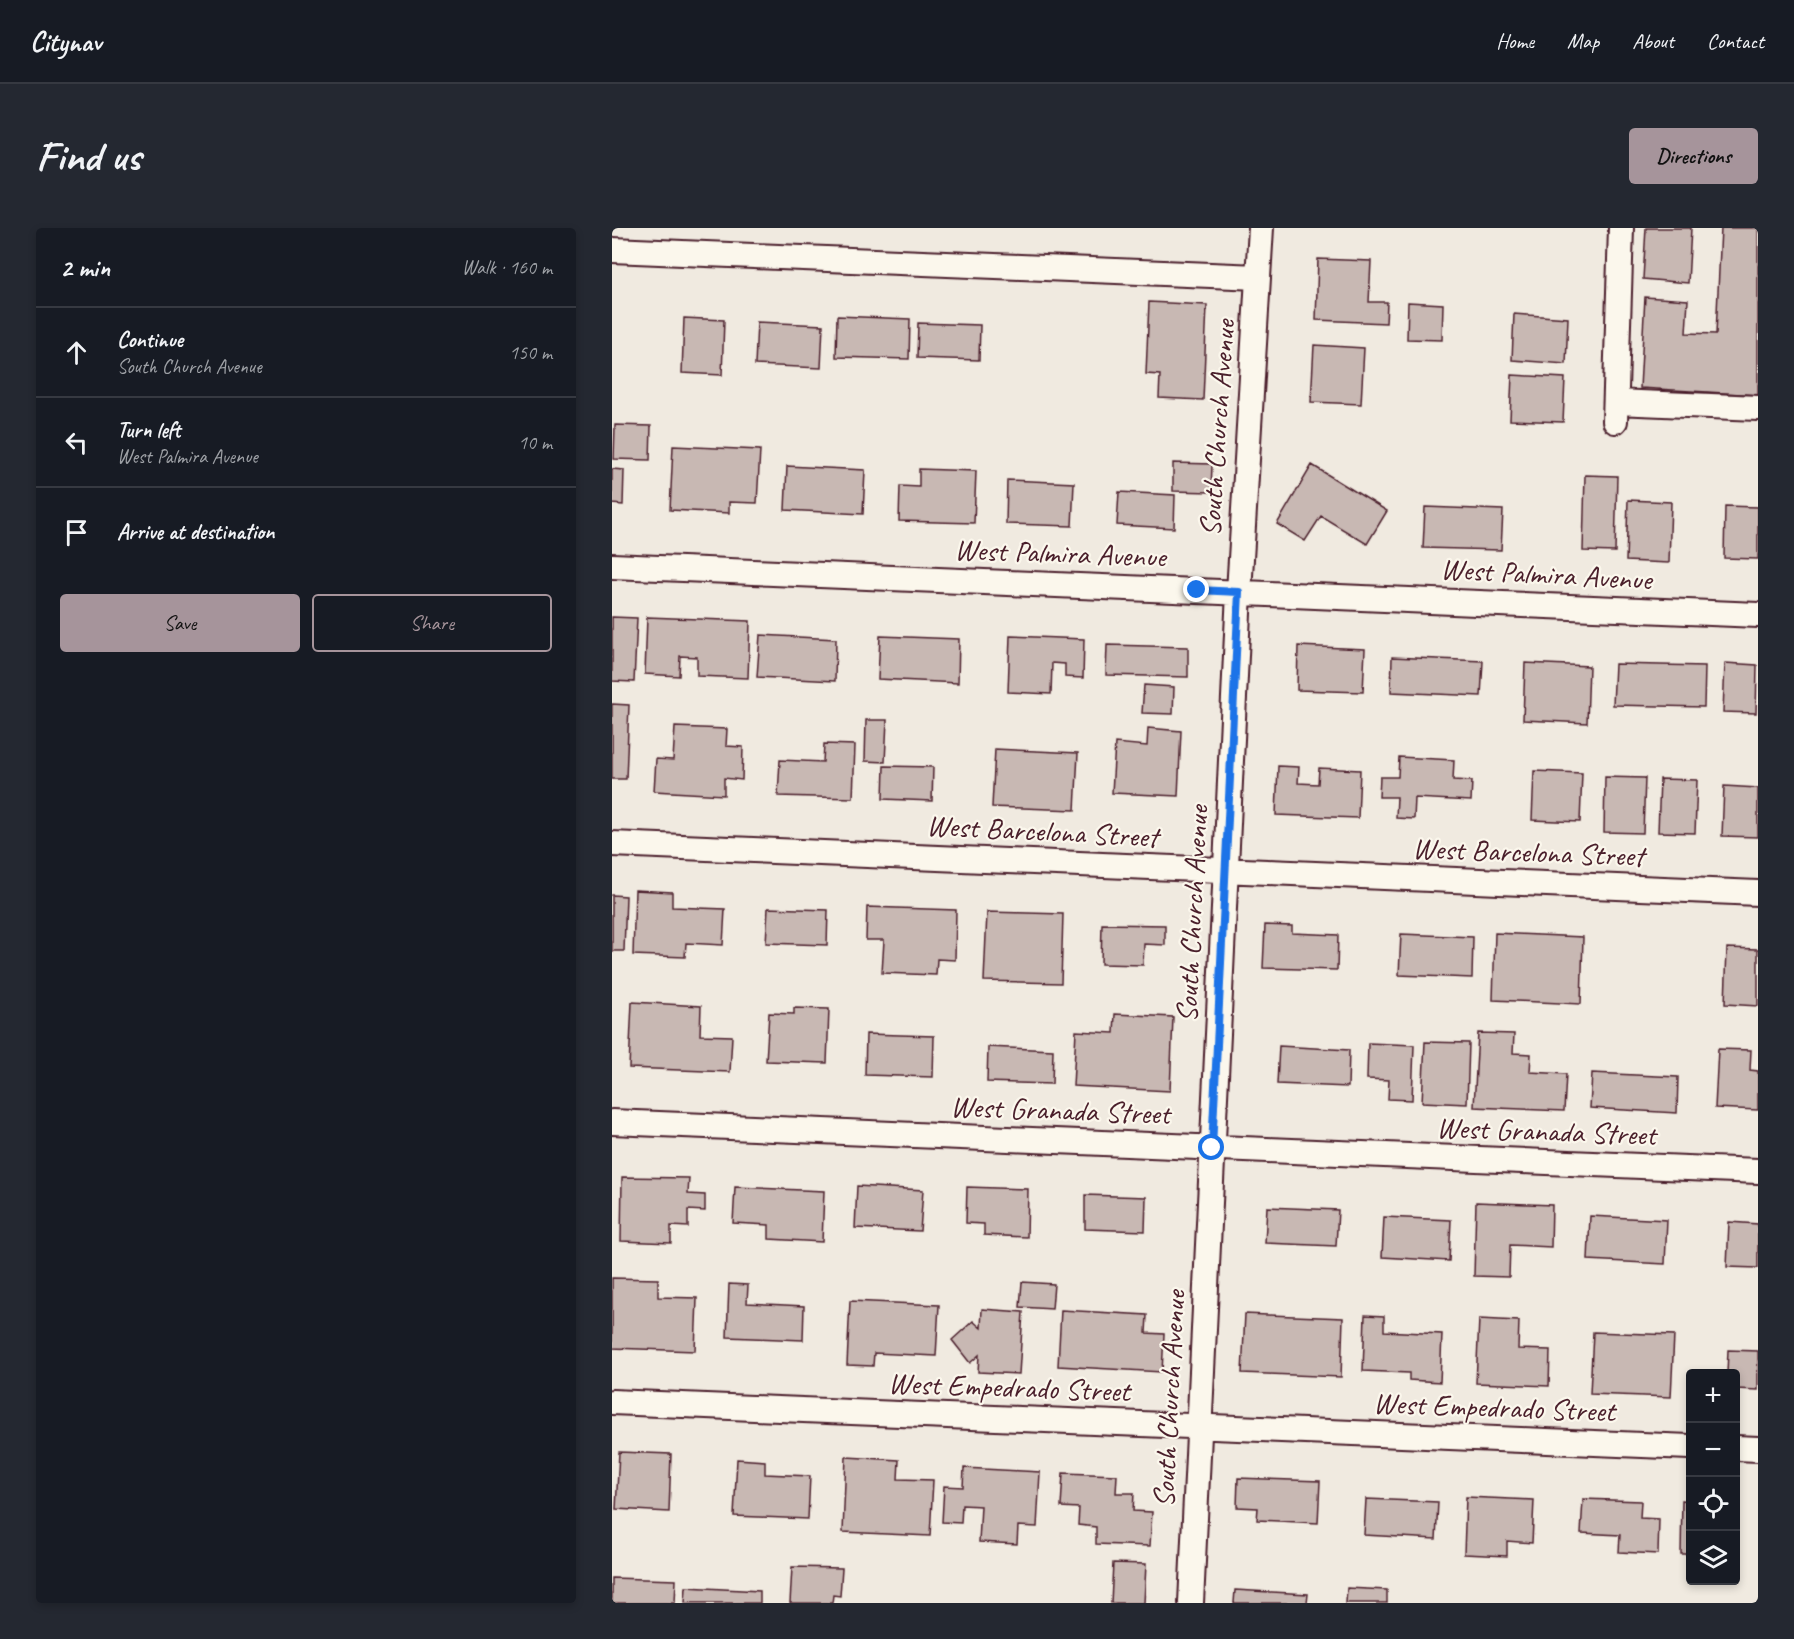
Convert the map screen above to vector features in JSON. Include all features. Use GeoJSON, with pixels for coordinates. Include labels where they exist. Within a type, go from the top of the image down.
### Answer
{"type":"FeatureCollection","features":[{"type":"Feature","properties":{"kind":"street","name":"South Church Avenue"},"geometry":{"type":"LineString","coordinates":[[1191,1603],[1239,592],[1261,228]]}},
{"type":"Feature","properties":{"kind":"street"},"geometry":{"type":"LineString","coordinates":[[1621,228],[1616,412],[1758,408]]}},
{"type":"Feature","properties":{"kind":"street"},"geometry":{"type":"LineString","coordinates":[[612,250],[1258,277]]}},
{"type":"Feature","properties":{"kind":"street","name":"West Palmira Avenue"},"geometry":{"type":"LineString","coordinates":[[612,566],[1758,615]]}},
{"type":"Feature","properties":{"kind":"street","name":"West Barcelona Street"},"geometry":{"type":"LineString","coordinates":[[612,844],[1758,893]]}},
{"type":"Feature","properties":{"kind":"street","name":"West Granada Street"},"geometry":{"type":"LineString","coordinates":[[612,1122],[1758,1171]]}},
{"type":"Feature","properties":{"kind":"street","name":"West Empedrado Street"},"geometry":{"type":"LineString","coordinates":[[612,1402],[1686,1446]]}},
{"type":"Feature","properties":{"kind":"street"},"geometry":{"type":"LineString","coordinates":[[1740,1448],[1758,1449]]}},
{"type":"Feature","properties":{"kind":"building"},"geometry":{"type":"Polygon","coordinates":[[[1646,228],[1691,228],[1688,283],[1643,279],[1646,228]]]}},
{"type":"Feature","properties":{"kind":"building"},"geometry":{"type":"Polygon","coordinates":[[[1721,228],[1758,228],[1758,395],[1640,388],[1645,297],[1688,300],[1686,333],[1716,334],[1721,228]]]}},
{"type":"Feature","properties":{"kind":"building"},"geometry":{"type":"Polygon","coordinates":[[[1318,259],[1371,261],[1369,302],[1387,302],[1386,323],[1316,320],[1318,259]]]}},
{"type":"Feature","properties":{"kind":"building"},"geometry":{"type":"Polygon","coordinates":[[[1149,302],[1207,305],[1203,400],[1159,398],[1160,375],[1146,374],[1149,302]]]}},
{"type":"Feature","properties":{"kind":"building"},"geometry":{"type":"Polygon","coordinates":[[[1408,302],[1443,304],[1442,340],[1407,339],[1408,302]]]}},
{"type":"Feature","properties":{"kind":"building"},"geometry":{"type":"Polygon","coordinates":[[[1514,314],[1568,318],[1566,364],[1512,360],[1514,314]]]}},
{"type":"Feature","properties":{"kind":"building"},"geometry":{"type":"Polygon","coordinates":[[[837,316],[910,319],[909,359],[836,357],[837,316]]]}},
{"type":"Feature","properties":{"kind":"building"},"geometry":{"type":"Polygon","coordinates":[[[684,318],[724,320],[722,375],[682,373],[684,318]]]}},
{"type":"Feature","properties":{"kind":"building"},"geometry":{"type":"Polygon","coordinates":[[[757,322],[823,325],[821,368],[755,365],[757,322]]]}},
{"type":"Feature","properties":{"kind":"building"},"geometry":{"type":"Polygon","coordinates":[[[918,323],[980,325],[979,360],[917,358],[918,323]]]}},
{"type":"Feature","properties":{"kind":"building"},"geometry":{"type":"Polygon","coordinates":[[[1314,345],[1364,348],[1361,404],[1311,402],[1314,345]]]}},
{"type":"Feature","properties":{"kind":"building"},"geometry":{"type":"Polygon","coordinates":[[[1512,375],[1565,378],[1563,422],[1510,420],[1512,375]]]}},
{"type":"Feature","properties":{"kind":"building"},"geometry":{"type":"Polygon","coordinates":[[[615,425],[651,426],[650,460],[614,459],[615,425]]]}},
{"type":"Feature","properties":{"kind":"building"},"geometry":{"type":"Polygon","coordinates":[[[673,446],[760,450],[757,503],[729,502],[729,513],[670,510],[673,446]]]}},
{"type":"Feature","properties":{"kind":"building"},"geometry":{"type":"Polygon","coordinates":[[[1173,463],[1212,464],[1211,492],[1173,491],[1173,463]]]}},
{"type":"Feature","properties":{"kind":"building"},"geometry":{"type":"Polygon","coordinates":[[[1312,465],[1387,511],[1367,544],[1321,516],[1305,541],[1277,524],[1312,465]]]}},
{"type":"Feature","properties":{"kind":"building"},"geometry":{"type":"Polygon","coordinates":[[[787,466],[865,470],[863,514],[785,510],[787,466]]]}},
{"type":"Feature","properties":{"kind":"building"},"geometry":{"type":"Polygon","coordinates":[[[612,469],[624,470],[623,505],[612,504],[612,469]]]}},
{"type":"Feature","properties":{"kind":"building"},"geometry":{"type":"Polygon","coordinates":[[[919,469],[976,471],[974,523],[899,521],[900,486],[919,487],[919,469]]]}},
{"type":"Feature","properties":{"kind":"building"},"geometry":{"type":"Polygon","coordinates":[[[1585,475],[1617,476],[1615,552],[1583,551],[1585,475]]]}},
{"type":"Feature","properties":{"kind":"building"},"geometry":{"type":"Polygon","coordinates":[[[1007,480],[1074,483],[1072,526],[1006,524],[1007,480]]]}},
{"type":"Feature","properties":{"kind":"building"},"geometry":{"type":"Polygon","coordinates":[[[1119,492],[1175,495],[1174,528],[1117,525],[1119,492]]]}},
{"type":"Feature","properties":{"kind":"building"},"geometry":{"type":"Polygon","coordinates":[[[1628,500],[1671,502],[1669,563],[1626,561],[1628,500]]]}},
{"type":"Feature","properties":{"kind":"building"},"geometry":{"type":"Polygon","coordinates":[[[1725,506],[1758,507],[1758,559],[1724,558],[1725,506]]]}},
{"type":"Feature","properties":{"kind":"building"},"geometry":{"type":"Polygon","coordinates":[[[1425,507],[1503,510],[1501,550],[1423,548],[1425,507]]]}},
{"type":"Feature","properties":{"kind":"building"},"geometry":{"type":"Polygon","coordinates":[[[612,617],[637,618],[634,682],[612,681],[612,617]]]}},
{"type":"Feature","properties":{"kind":"building"},"geometry":{"type":"Polygon","coordinates":[[[647,617],[750,621],[748,678],[697,676],[697,657],[680,656],[679,676],[645,674],[647,617]]]}},
{"type":"Feature","properties":{"kind":"building"},"geometry":{"type":"Polygon","coordinates":[[[760,635],[836,639],[835,681],[757,677],[760,635]]]}},
{"type":"Feature","properties":{"kind":"building"},"geometry":{"type":"Polygon","coordinates":[[[880,636],[959,639],[958,683],[878,679],[880,636]]]}},
{"type":"Feature","properties":{"kind":"building"},"geometry":{"type":"Polygon","coordinates":[[[1010,636],[1084,639],[1083,678],[1065,677],[1065,664],[1052,663],[1051,694],[1008,692],[1010,636]]]}},
{"type":"Feature","properties":{"kind":"building"},"geometry":{"type":"Polygon","coordinates":[[[1107,645],[1188,647],[1188,677],[1106,675],[1107,645]]]}},
{"type":"Feature","properties":{"kind":"building"},"geometry":{"type":"Polygon","coordinates":[[[1298,646],[1365,649],[1363,692],[1297,690],[1298,646]]]}},
{"type":"Feature","properties":{"kind":"building"},"geometry":{"type":"Polygon","coordinates":[[[1392,657],[1483,661],[1481,696],[1391,692],[1392,657]]]}},
{"type":"Feature","properties":{"kind":"building"},"geometry":{"type":"Polygon","coordinates":[[[1525,663],[1589,666],[1587,723],[1523,720],[1525,663]]]}},
{"type":"Feature","properties":{"kind":"building"},"geometry":{"type":"Polygon","coordinates":[[[1725,663],[1757,665],[1756,713],[1723,712],[1725,663]]]}},
{"type":"Feature","properties":{"kind":"building"},"geometry":{"type":"Polygon","coordinates":[[[1615,664],[1705,666],[1704,707],[1613,705],[1615,664]]]}},
{"type":"Feature","properties":{"kind":"building"},"geometry":{"type":"Polygon","coordinates":[[[1144,685],[1174,687],[1173,714],[1142,713],[1144,685]]]}},
{"type":"Feature","properties":{"kind":"building"},"geometry":{"type":"Polygon","coordinates":[[[612,704],[629,705],[626,779],[612,779],[612,704]]]}},
{"type":"Feature","properties":{"kind":"building"},"geometry":{"type":"Polygon","coordinates":[[[866,720],[887,720],[885,762],[865,761],[866,720]]]}},
{"type":"Feature","properties":{"kind":"building"},"geometry":{"type":"Polygon","coordinates":[[[675,727],[727,729],[726,746],[743,747],[742,780],[724,778],[724,795],[654,791],[656,759],[673,760],[675,727]]]}},
{"type":"Feature","properties":{"kind":"building"},"geometry":{"type":"Polygon","coordinates":[[[1148,728],[1181,731],[1178,796],[1112,793],[1115,743],[1147,746],[1148,728]]]}},
{"type":"Feature","properties":{"kind":"building"},"geometry":{"type":"Polygon","coordinates":[[[824,744],[855,745],[853,798],[778,796],[780,760],[823,762],[824,744]]]}},
{"type":"Feature","properties":{"kind":"building"},"geometry":{"type":"Polygon","coordinates":[[[995,749],[1078,753],[1075,810],[992,807],[995,749]]]}},
{"type":"Feature","properties":{"kind":"building"},"geometry":{"type":"Polygon","coordinates":[[[1399,757],[1454,760],[1453,780],[1472,781],[1471,801],[1415,798],[1414,819],[1396,818],[1397,797],[1379,797],[1380,777],[1398,777],[1399,757]]]}},
{"type":"Feature","properties":{"kind":"building"},"geometry":{"type":"Polygon","coordinates":[[[884,766],[933,767],[932,801],[883,799],[884,766]]]}},
{"type":"Feature","properties":{"kind":"building"},"geometry":{"type":"Polygon","coordinates":[[[1278,766],[1299,767],[1298,783],[1318,784],[1319,768],[1360,770],[1358,818],[1276,815],[1278,766]]]}},
{"type":"Feature","properties":{"kind":"building"},"geometry":{"type":"Polygon","coordinates":[[[1534,771],[1582,773],[1580,822],[1532,820],[1534,771]]]}},
{"type":"Feature","properties":{"kind":"building"},"geometry":{"type":"Polygon","coordinates":[[[1605,777],[1645,778],[1643,833],[1604,832],[1605,777]]]}},
{"type":"Feature","properties":{"kind":"building"},"geometry":{"type":"Polygon","coordinates":[[[1660,779],[1697,780],[1695,833],[1658,832],[1660,779]]]}},
{"type":"Feature","properties":{"kind":"building"},"geometry":{"type":"Polygon","coordinates":[[[1724,786],[1758,788],[1758,837],[1722,836],[1724,786]]]}},
{"type":"Feature","properties":{"kind":"building"},"geometry":{"type":"Polygon","coordinates":[[[635,890],[672,892],[672,907],[725,909],[723,945],[686,943],[685,957],[633,955],[635,890]]]}},
{"type":"Feature","properties":{"kind":"building"},"geometry":{"type":"Polygon","coordinates":[[[612,895],[626,896],[624,951],[612,951],[612,895]]]}},
{"type":"Feature","properties":{"kind":"building"},"geometry":{"type":"Polygon","coordinates":[[[867,907],[956,910],[955,960],[937,959],[936,975],[882,973],[884,940],[866,940],[867,907]]]}},
{"type":"Feature","properties":{"kind":"building"},"geometry":{"type":"Polygon","coordinates":[[[768,908],[828,910],[827,945],[766,943],[768,908]]]}},
{"type":"Feature","properties":{"kind":"building"},"geometry":{"type":"Polygon","coordinates":[[[987,912],[1063,914],[1061,983],[984,981],[987,912]]]}},
{"type":"Feature","properties":{"kind":"building"},"geometry":{"type":"Polygon","coordinates":[[[1102,924],[1165,925],[1165,945],[1144,944],[1143,965],[1101,964],[1102,924]]]}},
{"type":"Feature","properties":{"kind":"building"},"geometry":{"type":"Polygon","coordinates":[[[1265,925],[1292,926],[1292,933],[1338,935],[1337,970],[1263,968],[1265,925]]]}},
{"type":"Feature","properties":{"kind":"building"},"geometry":{"type":"Polygon","coordinates":[[[1495,933],[1583,937],[1581,1004],[1493,1000],[1495,933]]]}},
{"type":"Feature","properties":{"kind":"building"},"geometry":{"type":"Polygon","coordinates":[[[1401,934],[1473,937],[1472,978],[1399,975],[1401,934]]]}},
{"type":"Feature","properties":{"kind":"building"},"geometry":{"type":"Polygon","coordinates":[[[1727,948],[1758,949],[1758,1006],[1725,1004],[1727,948]]]}},
{"type":"Feature","properties":{"kind":"building"},"geometry":{"type":"Polygon","coordinates":[[[632,1002],[701,1006],[700,1035],[732,1036],[730,1072],[629,1068],[632,1002]]]}},
{"type":"Feature","properties":{"kind":"building"},"geometry":{"type":"Polygon","coordinates":[[[794,1008],[829,1009],[827,1063],[766,1061],[769,1013],[794,1014],[794,1008]]]}},
{"type":"Feature","properties":{"kind":"building"},"geometry":{"type":"Polygon","coordinates":[[[1115,1014],[1173,1017],[1170,1091],[1073,1086],[1076,1031],[1114,1033],[1115,1014]]]}},
{"type":"Feature","properties":{"kind":"building"},"geometry":{"type":"Polygon","coordinates":[[[1478,1033],[1514,1034],[1513,1053],[1531,1054],[1530,1072],[1566,1074],[1564,1111],[1474,1107],[1478,1033]]]}},
{"type":"Feature","properties":{"kind":"building"},"geometry":{"type":"Polygon","coordinates":[[[866,1034],[934,1036],[933,1077],[865,1075],[866,1034]]]}},
{"type":"Feature","properties":{"kind":"building"},"geometry":{"type":"Polygon","coordinates":[[[1425,1042],[1469,1043],[1467,1104],[1422,1102],[1425,1042]]]}},
{"type":"Feature","properties":{"kind":"building"},"geometry":{"type":"Polygon","coordinates":[[[1368,1043],[1414,1045],[1412,1100],[1388,1099],[1389,1080],[1367,1079],[1368,1043]]]}},
{"type":"Feature","properties":{"kind":"building"},"geometry":{"type":"Polygon","coordinates":[[[1279,1046],[1349,1050],[1348,1087],[1277,1084],[1279,1046]]]}},
{"type":"Feature","properties":{"kind":"building"},"geometry":{"type":"Polygon","coordinates":[[[988,1047],[1053,1050],[1052,1084],[987,1082],[988,1047]]]}},
{"type":"Feature","properties":{"kind":"building"},"geometry":{"type":"Polygon","coordinates":[[[1718,1049],[1751,1050],[1750,1070],[1758,1071],[1758,1110],[1715,1108],[1718,1049]]]}},
{"type":"Feature","properties":{"kind":"building"},"geometry":{"type":"Polygon","coordinates":[[[1592,1073],[1678,1077],[1677,1113],[1590,1108],[1592,1073]]]}},
{"type":"Feature","properties":{"kind":"building"},"geometry":{"type":"Polygon","coordinates":[[[622,1177],[689,1178],[688,1194],[705,1195],[705,1211],[688,1210],[688,1227],[671,1226],[671,1243],[621,1241],[622,1177]]]}},
{"type":"Feature","properties":{"kind":"building"},"geometry":{"type":"Polygon","coordinates":[[[857,1186],[923,1190],[920,1231],[855,1228],[857,1186]]]}},
{"type":"Feature","properties":{"kind":"building"},"geometry":{"type":"Polygon","coordinates":[[[735,1187],[824,1191],[822,1242],[769,1239],[769,1225],[733,1223],[735,1187]]]}},
{"type":"Feature","properties":{"kind":"building"},"geometry":{"type":"Polygon","coordinates":[[[967,1187],[1028,1189],[1027,1237],[984,1235],[984,1224],[966,1223],[967,1187]]]}},
{"type":"Feature","properties":{"kind":"building"},"geometry":{"type":"Polygon","coordinates":[[[1085,1195],[1146,1197],[1145,1231],[1085,1229],[1085,1195]]]}},
{"type":"Feature","properties":{"kind":"building"},"geometry":{"type":"Polygon","coordinates":[[[1476,1202],[1552,1205],[1551,1247],[1510,1245],[1509,1277],[1474,1276],[1476,1202]]]}},
{"type":"Feature","properties":{"kind":"building"},"geometry":{"type":"Polygon","coordinates":[[[1267,1207],[1338,1210],[1336,1246],[1265,1243],[1267,1207]]]}},
{"type":"Feature","properties":{"kind":"building"},"geometry":{"type":"Polygon","coordinates":[[[1590,1216],[1667,1220],[1665,1264],[1588,1260],[1590,1216]]]}},
{"type":"Feature","properties":{"kind":"building"},"geometry":{"type":"Polygon","coordinates":[[[1384,1217],[1451,1220],[1449,1261],[1382,1257],[1384,1217]]]}},
{"type":"Feature","properties":{"kind":"building"},"geometry":{"type":"Polygon","coordinates":[[[1729,1222],[1758,1224],[1758,1268],[1727,1267],[1729,1222]]]}},
{"type":"Feature","properties":{"kind":"building"},"geometry":{"type":"Polygon","coordinates":[[[612,1278],[658,1279],[658,1297],[697,1298],[695,1351],[612,1348],[612,1278]]]}},
{"type":"Feature","properties":{"kind":"building"},"geometry":{"type":"Polygon","coordinates":[[[1022,1282],[1054,1284],[1052,1309],[1020,1307],[1022,1282]]]}},
{"type":"Feature","properties":{"kind":"building"},"geometry":{"type":"Polygon","coordinates":[[[729,1284],[748,1285],[747,1303],[804,1306],[803,1340],[727,1337],[729,1284]]]}},
{"type":"Feature","properties":{"kind":"building"},"geometry":{"type":"Polygon","coordinates":[[[850,1301],[939,1305],[936,1356],[874,1353],[873,1366],[847,1365],[850,1301]]]}},
{"type":"Feature","properties":{"kind":"building"},"geometry":{"type":"Polygon","coordinates":[[[982,1309],[1023,1312],[1019,1374],[978,1372],[979,1355],[970,1363],[952,1340],[973,1321],[981,1328],[982,1309]]]}},
{"type":"Feature","properties":{"kind":"building"},"geometry":{"type":"Polygon","coordinates":[[[1061,1310],[1147,1315],[1146,1333],[1164,1334],[1162,1372],[1058,1366],[1061,1310]]]}},
{"type":"Feature","properties":{"kind":"building"},"geometry":{"type":"Polygon","coordinates":[[[1245,1314],[1343,1318],[1341,1377],[1242,1373],[1245,1314]]]}},
{"type":"Feature","properties":{"kind":"building"},"geometry":{"type":"Polygon","coordinates":[[[1365,1315],[1384,1316],[1384,1331],[1442,1334],[1440,1382],[1409,1380],[1409,1373],[1363,1371],[1365,1315]]]}},
{"type":"Feature","properties":{"kind":"building"},"geometry":{"type":"Polygon","coordinates":[[[1479,1319],[1519,1321],[1518,1349],[1550,1350],[1549,1386],[1476,1383],[1479,1319]]]}},
{"type":"Feature","properties":{"kind":"building"},"geometry":{"type":"Polygon","coordinates":[[[1593,1332],[1674,1335],[1671,1397],[1590,1394],[1593,1332]]]}},
{"type":"Feature","properties":{"kind":"building"},"geometry":{"type":"Polygon","coordinates":[[[1728,1350],[1758,1351],[1758,1390],[1740,1389],[1740,1369],[1727,1369],[1728,1350]]]}},
{"type":"Feature","properties":{"kind":"building"},"geometry":{"type":"Polygon","coordinates":[[[619,1452],[671,1454],[669,1512],[616,1509],[619,1452]]]}},
{"type":"Feature","properties":{"kind":"building"},"geometry":{"type":"Polygon","coordinates":[[[846,1457],[899,1460],[898,1479],[933,1480],[930,1536],[843,1532],[846,1457]]]}},
{"type":"Feature","properties":{"kind":"building"},"geometry":{"type":"Polygon","coordinates":[[[737,1459],[765,1461],[765,1474],[810,1476],[808,1519],[734,1516],[737,1459]]]}},
{"type":"Feature","properties":{"kind":"building"},"geometry":{"type":"Polygon","coordinates":[[[964,1468],[1040,1472],[1037,1527],[1018,1526],[1017,1544],[979,1542],[981,1506],[962,1505],[961,1523],[942,1522],[944,1486],[963,1487],[964,1468]]]}},
{"type":"Feature","properties":{"kind":"building"},"geometry":{"type":"Polygon","coordinates":[[[1063,1473],[1117,1475],[1116,1493],[1134,1493],[1133,1511],[1152,1512],[1150,1546],[1096,1544],[1096,1527],[1078,1525],[1079,1508],[1061,1507],[1063,1473]]]}},
{"type":"Feature","properties":{"kind":"building"},"geometry":{"type":"Polygon","coordinates":[[[1238,1478],[1320,1481],[1318,1523],[1257,1520],[1258,1508],[1237,1507],[1238,1478]]]}},
{"type":"Feature","properties":{"kind":"building"},"geometry":{"type":"Polygon","coordinates":[[[1466,1497],[1534,1500],[1532,1543],[1507,1541],[1507,1556],[1464,1554],[1466,1497]]]}},
{"type":"Feature","properties":{"kind":"building"},"geometry":{"type":"Polygon","coordinates":[[[1366,1499],[1438,1502],[1436,1539],[1364,1535],[1366,1499]]]}},
{"type":"Feature","properties":{"kind":"building"},"geometry":{"type":"Polygon","coordinates":[[[1583,1499],[1641,1501],[1640,1518],[1659,1519],[1658,1554],[1619,1552],[1620,1535],[1581,1533],[1583,1499]]]}},
{"type":"Feature","properties":{"kind":"building"},"geometry":{"type":"Polygon","coordinates":[[[1682,1500],[1686,1500],[1686,1554],[1681,1554],[1682,1500]]]}},
{"type":"Feature","properties":{"kind":"building"},"geometry":{"type":"Polygon","coordinates":[[[1113,1563],[1146,1564],[1144,1603],[1111,1603],[1113,1563]]]}},
{"type":"Feature","properties":{"kind":"building"},"geometry":{"type":"Polygon","coordinates":[[[792,1567],[842,1568],[840,1596],[833,1595],[832,1603],[790,1603],[792,1567]]]}},
{"type":"Feature","properties":{"kind":"building"},"geometry":{"type":"Polygon","coordinates":[[[612,1578],[676,1580],[675,1603],[612,1603],[612,1578]]]}},
{"type":"Feature","properties":{"kind":"building"},"geometry":{"type":"Polygon","coordinates":[[[686,1587],[760,1591],[760,1603],[685,1603],[686,1587]]]}},
{"type":"Feature","properties":{"kind":"building"},"geometry":{"type":"Polygon","coordinates":[[[1347,1588],[1387,1590],[1387,1603],[1346,1603],[1347,1588]]]}},
{"type":"Feature","properties":{"kind":"building"},"geometry":{"type":"Polygon","coordinates":[[[1235,1590],[1308,1594],[1307,1603],[1234,1603],[1235,1590]]]}},
{"type":"Feature","properties":{"kind":"route"},"geometry":{"type":"LineString","coordinates":[[1197,590],[1239,592],[1212,1148]]}}]}
